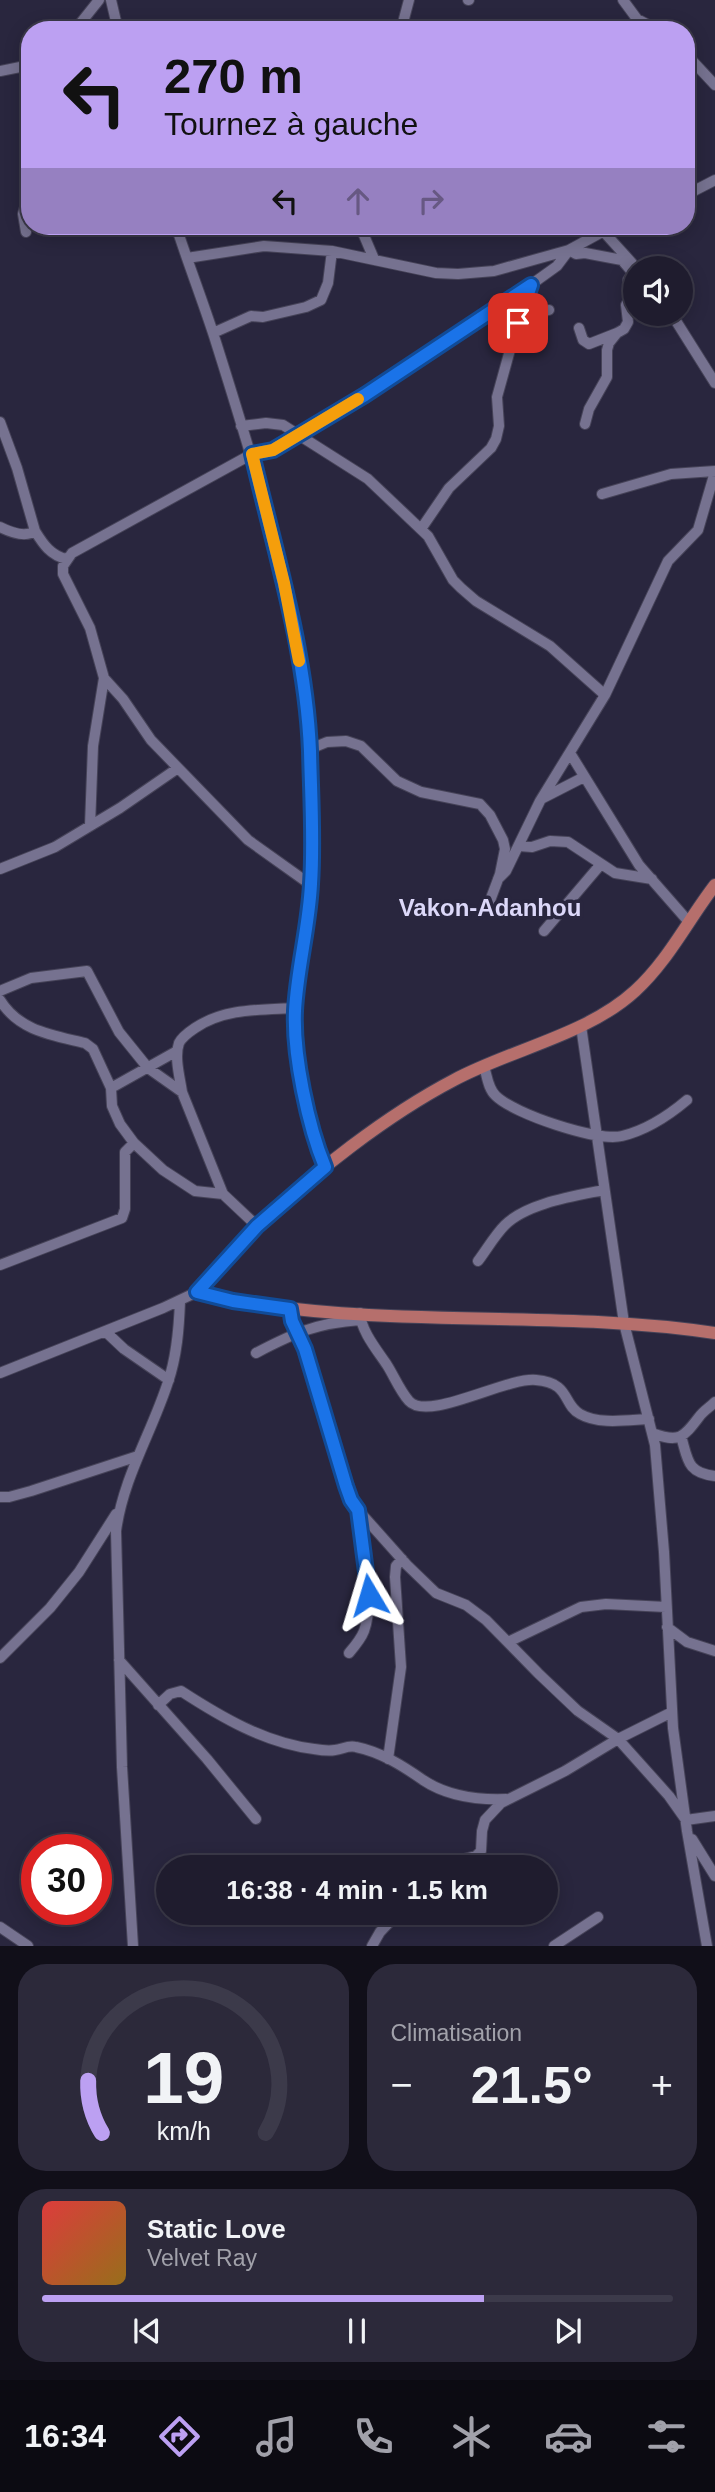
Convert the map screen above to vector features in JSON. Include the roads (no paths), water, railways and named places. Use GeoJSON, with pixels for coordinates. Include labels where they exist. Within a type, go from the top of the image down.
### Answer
{"type":"FeatureCollection","features":[{"type":"Feature","properties":{"kind":"main road"},"geometry":{"type":"LineString","coordinates":[[715,885],[654,972],[618,1005],[581,1026],[457,1078],[410,1106],[325,1167],[257,1226],[197,1292],[233,1301],[360,1317],[624,1323],[715,1333]]}},
{"type":"Feature","properties":{"kind":"street"},"geometry":{"type":"LineString","coordinates":[[82,21],[99,0]]}},
{"type":"Feature","properties":{"kind":"street"},"geometry":{"type":"LineString","coordinates":[[111,0],[116,21]]}},
{"type":"Feature","properties":{"kind":"street"},"geometry":{"type":"LineString","coordinates":[[403,21],[409,0]]}},
{"type":"Feature","properties":{"kind":"street"},"geometry":{"type":"LineString","coordinates":[[623,0],[641,21]]}},
{"type":"Feature","properties":{"kind":"street"},"geometry":{"type":"LineString","coordinates":[[695,64],[715,85]]}},
{"type":"Feature","properties":{"kind":"street"},"geometry":{"type":"LineString","coordinates":[[0,71],[21,67]]}},
{"type":"Feature","properties":{"kind":"street"},"geometry":{"type":"LineString","coordinates":[[695,190],[715,180]]}},
{"type":"Feature","properties":{"kind":"street"},"geometry":{"type":"LineString","coordinates":[[179,235],[252,454],[284,583],[297,650],[310,749],[311,885],[295,1026],[299,1064],[325,1167]]}},
{"type":"Feature","properties":{"kind":"street"},"geometry":{"type":"LineString","coordinates":[[364,235],[374,259]]}},
{"type":"Feature","properties":{"kind":"street"},"geometry":{"type":"LineString","coordinates":[[187,258],[264,246],[332,251],[436,273],[458,274],[494,271],[569,250],[596,235]]}},
{"type":"Feature","properties":{"kind":"street"},"geometry":{"type":"LineString","coordinates":[[613,235],[628,256]]}},
{"type":"Feature","properties":{"kind":"street"},"geometry":{"type":"LineString","coordinates":[[311,885],[248,840],[151,740],[123,699],[104,678],[89,628],[63,574],[63,566],[72,553],[252,454],[273,450],[365,395],[531,285],[561,262],[569,250]]}},
{"type":"Feature","properties":{"kind":"street"},"geometry":{"type":"LineString","coordinates":[[569,250],[576,254],[585,253],[622,260],[633,273],[628,280],[630,298],[626,305],[628,321],[624,329],[589,344],[583,340],[579,328]]}},
{"type":"Feature","properties":{"kind":"street"},"geometry":{"type":"LineString","coordinates":[[213,333],[251,316],[263,317],[306,307],[321,300],[328,283],[332,251]]}},
{"type":"Feature","properties":{"kind":"street"},"geometry":{"type":"LineString","coordinates":[[421,529],[445,493],[491,448],[496,439],[499,426],[497,397],[531,285]]}},
{"type":"Feature","properties":{"kind":"street"},"geometry":{"type":"LineString","coordinates":[[524,306],[541,312],[549,310]]}},
{"type":"Feature","properties":{"kind":"street"},"geometry":{"type":"LineString","coordinates":[[679,326],[715,383]]}},
{"type":"Feature","properties":{"kind":"street"},"geometry":{"type":"LineString","coordinates":[[585,424],[589,409],[607,377],[609,343],[617,333]]}},
{"type":"Feature","properties":{"kind":"street"},"geometry":{"type":"LineString","coordinates":[[0,422],[17,468],[35,531],[50,552],[67,559]]}},
{"type":"Feature","properties":{"kind":"street"},"geometry":{"type":"LineString","coordinates":[[241,426],[283,425],[368,479],[428,536],[453,580],[461,588],[476,601],[550,646],[605,695]]}},
{"type":"Feature","properties":{"kind":"street"},"geometry":{"type":"LineString","coordinates":[[498,879],[506,871],[540,801],[605,695],[668,561],[698,530],[715,471],[671,474],[602,494]]}},
{"type":"Feature","properties":{"kind":"street"},"geometry":{"type":"LineString","coordinates":[[0,527],[21,534],[35,531]]}},
{"type":"Feature","properties":{"kind":"street"},"geometry":{"type":"LineString","coordinates":[[90,826],[93,746],[104,678]]}},
{"type":"Feature","properties":{"kind":"street"},"geometry":{"type":"LineString","coordinates":[[310,749],[327,742],[346,741],[361,746],[397,781],[421,792],[480,804],[503,840],[505,849],[488,906]]}},
{"type":"Feature","properties":{"kind":"street"},"geometry":{"type":"LineString","coordinates":[[569,753],[639,864],[688,921]]}},
{"type":"Feature","properties":{"kind":"street"},"geometry":{"type":"LineString","coordinates":[[0,869],[42,854],[178,768]]}},
{"type":"Feature","properties":{"kind":"street"},"geometry":{"type":"LineString","coordinates":[[540,801],[584,777]]}},
{"type":"Feature","properties":{"kind":"street"},"geometry":{"type":"LineString","coordinates":[[519,846],[532,847],[550,841],[568,842],[615,873],[652,879]]}},
{"type":"Feature","properties":{"kind":"street"},"geometry":{"type":"LineString","coordinates":[[544,931],[601,863]]}},
{"type":"Feature","properties":{"kind":"street"},"geometry":{"type":"LineString","coordinates":[[0,991],[31,978],[87,971],[118,1032],[148,1068],[182,1092]]}},
{"type":"Feature","properties":{"kind":"street"},"geometry":{"type":"LineString","coordinates":[[0,1000],[11,1015],[26,1026],[85,1043],[93,1049],[111,1087],[112,1106],[120,1124],[134,1143],[163,1170],[195,1191],[223,1194]]}},
{"type":"Feature","properties":{"kind":"street"},"geometry":{"type":"LineString","coordinates":[[257,1226],[223,1194],[182,1092],[177,1051],[180,1040],[206,1020],[232,1011],[295,1008]]}},
{"type":"Feature","properties":{"kind":"street"},"geometry":{"type":"LineString","coordinates":[[581,1026],[624,1323],[652,1433],[662,1527],[672,1712],[686,1826],[707,1946]]}},
{"type":"Feature","properties":{"kind":"street"},"geometry":{"type":"LineString","coordinates":[[111,1087],[177,1051]]}},
{"type":"Feature","properties":{"kind":"street"},"geometry":{"type":"LineString","coordinates":[[484,1066],[490,1088],[496,1097],[530,1117],[596,1134],[620,1137],[652,1126],[687,1100]]}},
{"type":"Feature","properties":{"kind":"street"},"geometry":{"type":"LineString","coordinates":[[0,1265],[122,1217],[125,1209],[125,1152],[134,1143]]}},
{"type":"Feature","properties":{"kind":"street"},"geometry":{"type":"LineString","coordinates":[[478,1261],[505,1225],[517,1215],[550,1203],[604,1190]]}},
{"type":"Feature","properties":{"kind":"street"},"geometry":{"type":"LineString","coordinates":[[0,1373],[106,1332],[197,1292]]}},
{"type":"Feature","properties":{"kind":"street"},"geometry":{"type":"LineString","coordinates":[[0,1658],[50,1608],[79,1572],[120,1507],[169,1380],[179,1335],[180,1301]]}},
{"type":"Feature","properties":{"kind":"street"},"geometry":{"type":"LineString","coordinates":[[290,1309],[305,1349],[346,1486],[358,1510],[436,1593],[466,1605],[486,1620],[578,1711],[618,1739],[669,1796],[715,1876]]}},
{"type":"Feature","properties":{"kind":"street"},"geometry":{"type":"LineString","coordinates":[[256,1353],[298,1332],[324,1323],[360,1317],[410,1402],[419,1408],[446,1404],[470,1395],[533,1380],[560,1387],[580,1414],[607,1420],[649,1419]]}},
{"type":"Feature","properties":{"kind":"street"},"geometry":{"type":"LineString","coordinates":[[106,1332],[124,1349],[169,1380]]}},
{"type":"Feature","properties":{"kind":"street"},"geometry":{"type":"LineString","coordinates":[[652,1433],[664,1438],[681,1436],[692,1428],[715,1402]]}},
{"type":"Feature","properties":{"kind":"street"},"geometry":{"type":"LineString","coordinates":[[681,1436],[690,1466],[701,1475],[715,1476]]}},
{"type":"Feature","properties":{"kind":"street"},"geometry":{"type":"LineString","coordinates":[[0,1497],[31,1491],[138,1456]]}},
{"type":"Feature","properties":{"kind":"street"},"geometry":{"type":"LineString","coordinates":[[120,1507],[116,1555],[119,1660],[133,1946]]}},
{"type":"Feature","properties":{"kind":"street"},"geometry":{"type":"LineString","coordinates":[[349,1653],[359,1641],[368,1617],[369,1595],[358,1510]]}},
{"type":"Feature","properties":{"kind":"street"},"geometry":{"type":"LineString","coordinates":[[388,1759],[401,1667],[395,1577],[396,1566],[402,1559]]}},
{"type":"Feature","properties":{"kind":"street"},"geometry":{"type":"LineString","coordinates":[[508,1642],[581,1607],[606,1604],[666,1607]]}},
{"type":"Feature","properties":{"kind":"street"},"geometry":{"type":"LineString","coordinates":[[667,1628],[687,1642],[715,1651]]}},
{"type":"Feature","properties":{"kind":"street"},"geometry":{"type":"LineString","coordinates":[[119,1660],[256,1819]]}},
{"type":"Feature","properties":{"kind":"street"},"geometry":{"type":"LineString","coordinates":[[158,1705],[170,1694],[181,1691],[216,1714],[278,1742],[314,1749],[335,1750],[355,1746],[408,1767],[424,1780],[459,1795],[484,1800],[506,1799]]}},
{"type":"Feature","properties":{"kind":"street"},"geometry":{"type":"LineString","coordinates":[[477,1855],[481,1851],[485,1820],[500,1802],[565,1771],[618,1739],[672,1712]]}},
{"type":"Feature","properties":{"kind":"street"},"geometry":{"type":"LineString","coordinates":[[686,1826],[715,1816]]}},
{"type":"Feature","properties":{"kind":"street"},"geometry":{"type":"LineString","coordinates":[[554,1946],[598,1917]]}},
{"type":"Feature","properties":{"kind":"street"},"geometry":{"type":"LineString","coordinates":[[372,1946],[387,1925]]}},
{"type":"Feature","properties":{"kind":"street"},"geometry":{"type":"LineString","coordinates":[[0,1927],[28,1946]]}},
{"type":"Feature","properties":{"kind":"district","name":"Vakon-Adanhou"},"geometry":{"type":"Point","coordinates":[490,908]}}]}
